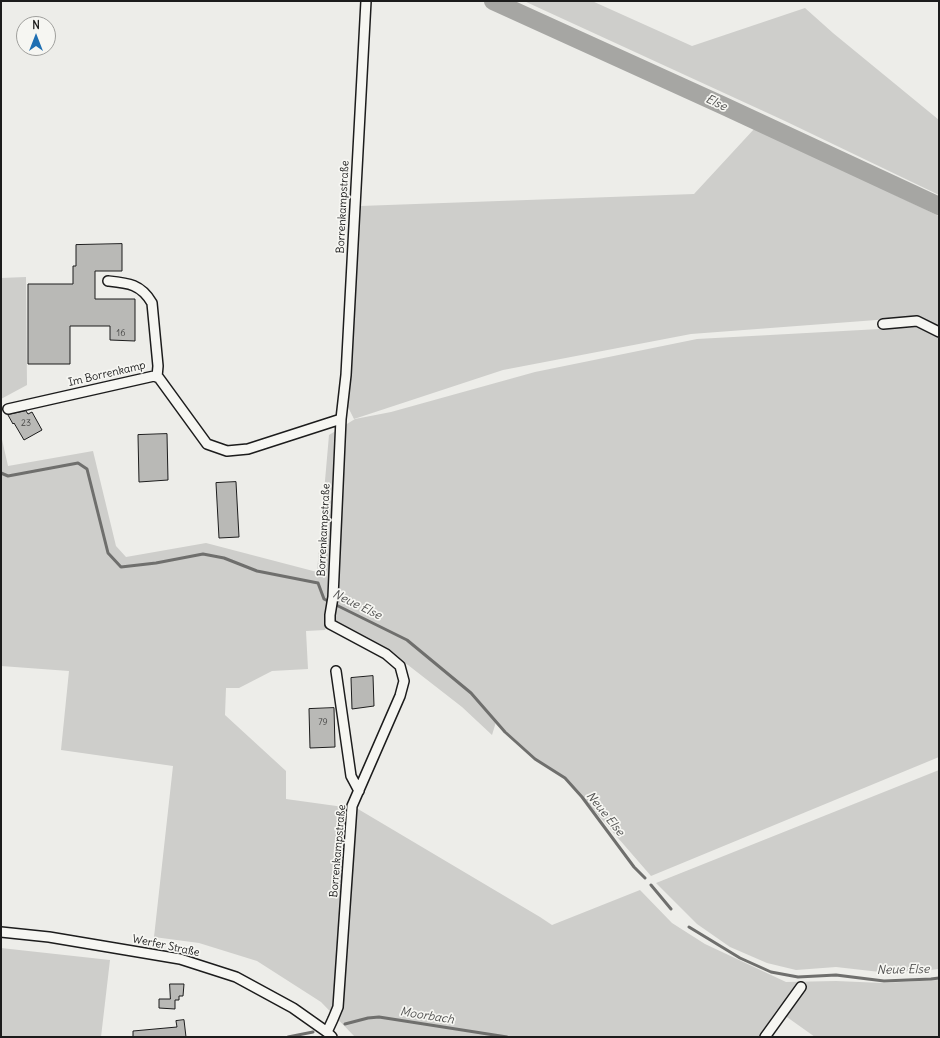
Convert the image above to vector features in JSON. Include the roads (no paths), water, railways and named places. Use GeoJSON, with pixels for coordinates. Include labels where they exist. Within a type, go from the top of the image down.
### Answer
{"type":"FeatureCollection","features":[{"type":"Feature","properties":{"kind":"street","name":"Borrenkampstraße"},"geometry":{"type":"LineString","coordinates":[[329,1034],[338,1007],[352,806],[400,696],[404,681],[400,666],[386,654],[330,624],[333,597],[341,420],[346,375],[366,1]]}},
{"type":"Feature","properties":{"kind":"street"},"geometry":{"type":"LineString","coordinates":[[108,281],[129,283],[138,287],[152,303],[158,366],[157,377]]}},
{"type":"Feature","properties":{"kind":"street"},"geometry":{"type":"LineString","coordinates":[[883,324],[917,322],[939,332]]}},
{"type":"Feature","properties":{"kind":"street","name":"Im Borrenkamp"},"geometry":{"type":"LineString","coordinates":[[8,409],[154,376],[159,378],[208,444],[227,451],[248,449],[341,420]]}},
{"type":"Feature","properties":{"kind":"street"},"geometry":{"type":"LineString","coordinates":[[336,671],[351,776],[359,791]]}},
{"type":"Feature","properties":{"kind":"street","name":"Werfer Straße"},"geometry":{"type":"LineString","coordinates":[[1,932],[50,937],[180,959],[236,977],[293,1008],[329,1034]]}},
{"type":"Feature","properties":{"kind":"street"},"geometry":{"type":"LineString","coordinates":[[765,1037],[801,987]]}},
{"type":"Feature","properties":{"kind":"waterway","name":"Else"},"geometry":{"type":"LineString","coordinates":[[493,1],[939,206]]}},
{"type":"Feature","properties":{"kind":"waterway","name":"Neue Else"},"geometry":{"type":"LineString","coordinates":[[1,473],[8,476],[78,463],[87,469],[108,553],[121,567],[156,563],[203,554],[224,558],[257,571],[318,583],[324,599],[407,640],[471,693],[505,732],[535,759],[565,778],[582,797],[634,867],[645,878]]}},
{"type":"Feature","properties":{"kind":"waterway","name":"Neue Else"},"geometry":{"type":"LineString","coordinates":[[651,885],[671,909]]}},
{"type":"Feature","properties":{"kind":"waterway","name":"Neue Else"},"geometry":{"type":"LineString","coordinates":[[689,927],[740,958],[771,972],[798,977],[836,975],[884,981],[939,978]]}},
{"type":"Feature","properties":{"kind":"waterway","name":"Moorbach"},"geometry":{"type":"LineString","coordinates":[[345,1024],[368,1018],[379,1017],[507,1037]]}},
{"type":"Feature","properties":{"kind":"waterway","name":"Moorbach"},"geometry":{"type":"LineString","coordinates":[[288,1037],[313,1032]]}}]}
